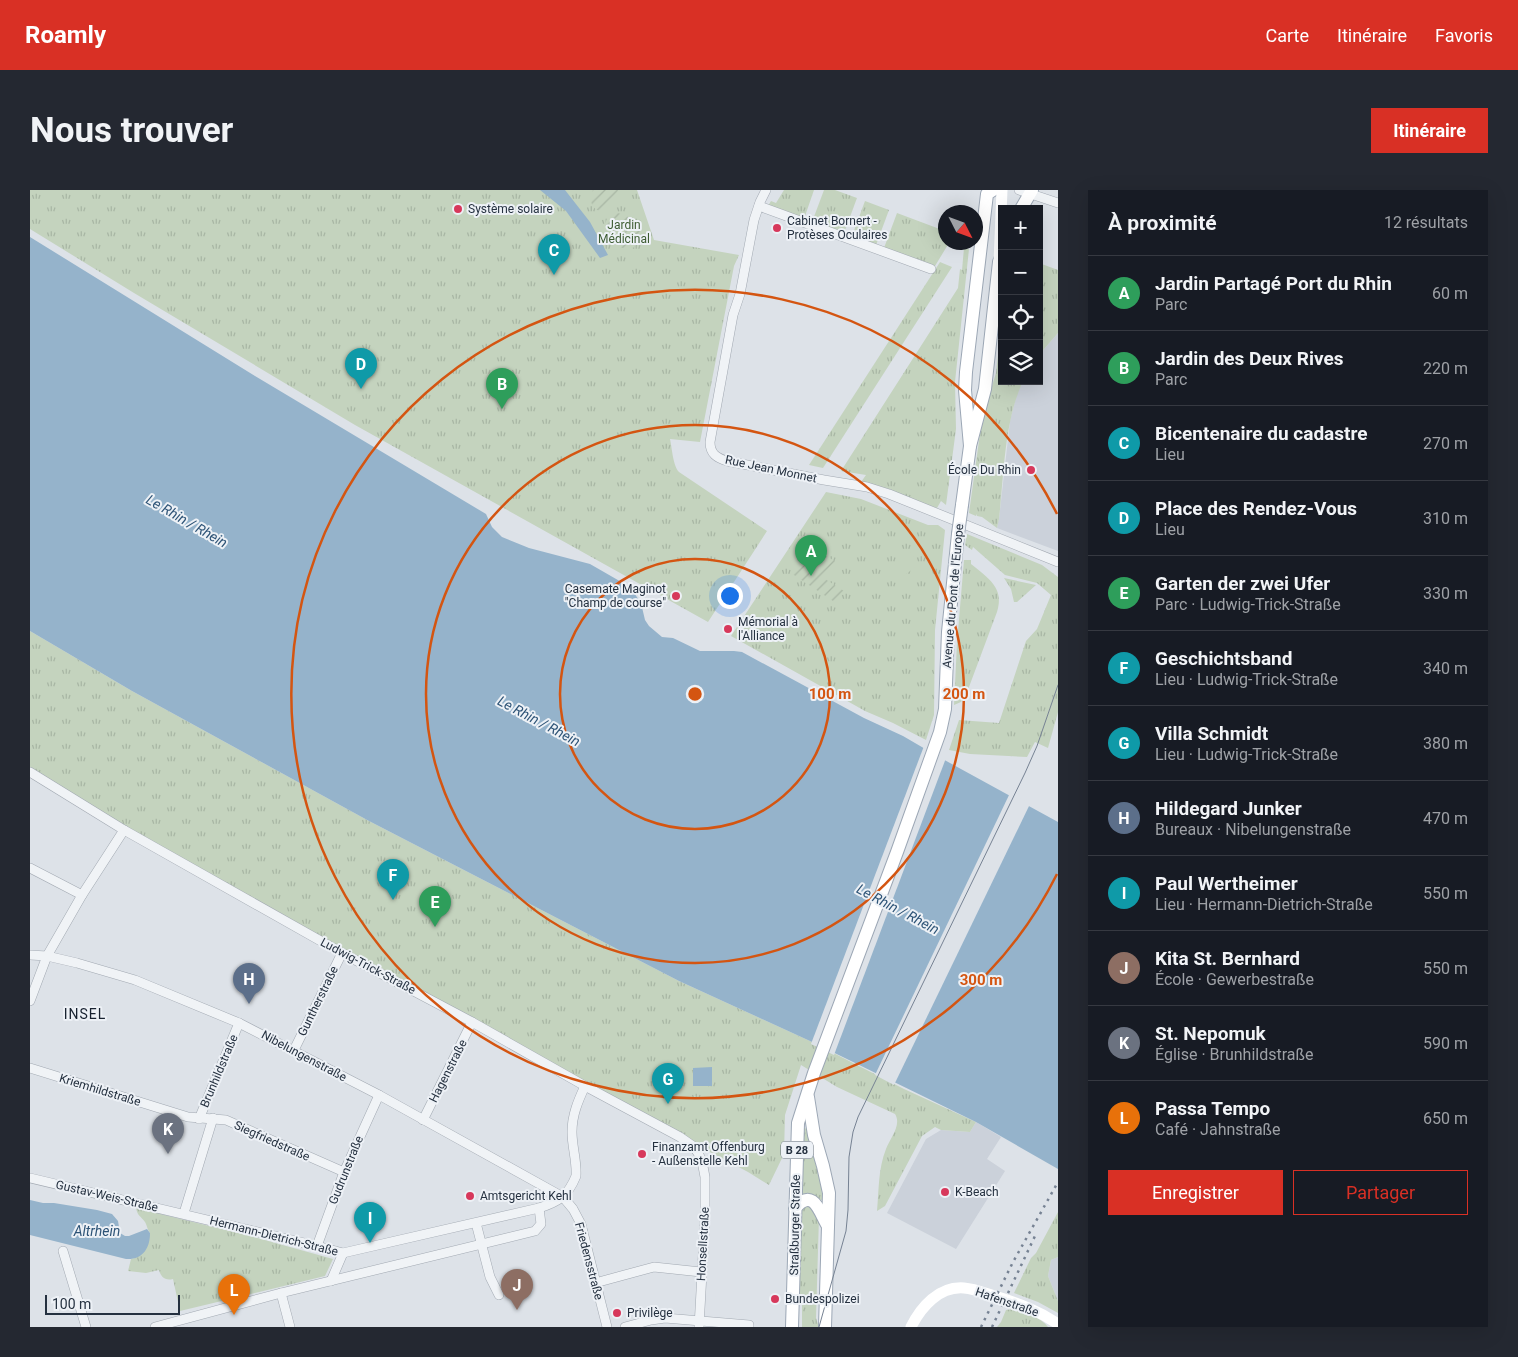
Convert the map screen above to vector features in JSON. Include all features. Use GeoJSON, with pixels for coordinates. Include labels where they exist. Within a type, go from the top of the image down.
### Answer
{"type":"FeatureCollection","features":[{"type":"Feature","properties":{"kind":"main road","name":"Avenue du Pont de l'Europe"},"geometry":{"type":"LineString","coordinates":[[970,446],[965,390],[989,191]]}},
{"type":"Feature","properties":{"kind":"main road"},"geometry":{"type":"LineString","coordinates":[[1022,205],[1027,191]]}},
{"type":"Feature","properties":{"kind":"main road","name":"Avenue du Pont de l'Europe"},"geometry":{"type":"LineString","coordinates":[[877,904],[936,745],[945,710],[948,632],[958,534],[970,446],[985,389],[998,275]]}},
{"type":"Feature","properties":{"kind":"main road","name":"Straßburger Straße"},"geometry":{"type":"LineString","coordinates":[[792,1327],[798,1123],[814,1073],[877,904]]}},
{"type":"Feature","properties":{"kind":"main road","name":"Straßburger Straße"},"geometry":{"type":"LineString","coordinates":[[808,1095],[814,1135],[829,1193],[825,1327]]}},
{"type":"Feature","properties":{"kind":"main road"},"geometry":{"type":"LineString","coordinates":[[796,1208],[806,1200],[814,1202],[828,1226]]}},
{"type":"Feature","properties":{"kind":"street","name":"Rue Jean Monnet"},"geometry":{"type":"LineString","coordinates":[[766,190],[754,220],[728,344],[710,442],[712,453],[716,457],[728,461],[867,487],[1058,562]]}},
{"type":"Feature","properties":{"kind":"street"},"geometry":{"type":"LineString","coordinates":[[1000,250],[1002,190]]}},
{"type":"Feature","properties":{"kind":"street"},"geometry":{"type":"LineString","coordinates":[[1027,191],[1058,203]]}},
{"type":"Feature","properties":{"kind":"street"},"geometry":{"type":"LineString","coordinates":[[759,206],[931,269]]}},
{"type":"Feature","properties":{"kind":"street","name":"Ludwig-Trick-Straße"},"geometry":{"type":"LineString","coordinates":[[30,772],[124,830],[680,1137],[693,1146],[702,1160]]}},
{"type":"Feature","properties":{"kind":"street"},"geometry":{"type":"LineString","coordinates":[[30,1001],[47,956],[82,895],[124,830]]}},
{"type":"Feature","properties":{"kind":"street"},"geometry":{"type":"LineString","coordinates":[[30,868],[82,895]]}},
{"type":"Feature","properties":{"kind":"street","name":"Guntherstraße"},"geometry":{"type":"LineString","coordinates":[[294,1050],[342,952]]}},
{"type":"Feature","properties":{"kind":"street","name":"Nibelungenstraße"},"geometry":{"type":"LineString","coordinates":[[30,955],[47,956],[77,963],[135,980],[239,1023],[294,1050],[563,1197]]}},
{"type":"Feature","properties":{"kind":"street","name":"Hagenstraße"},"geometry":{"type":"LineString","coordinates":[[423,1120],[472,1022]]}},
{"type":"Feature","properties":{"kind":"street","name":"Brunhildstraße"},"geometry":{"type":"LineString","coordinates":[[199,1118],[239,1023]]}},
{"type":"Feature","properties":{"kind":"street","name":"Kriemhildstraße"},"geometry":{"type":"LineString","coordinates":[[30,1068],[188,1117],[199,1118]]}},
{"type":"Feature","properties":{"kind":"street"},"geometry":{"type":"LineString","coordinates":[[563,1197],[576,1176],[572,1120],[585,1086]]}},
{"type":"Feature","properties":{"kind":"street","name":"Gudrunstraße"},"geometry":{"type":"LineString","coordinates":[[317,1246],[344,1172],[379,1096]]}},
{"type":"Feature","properties":{"kind":"street","name":"Siegfriedstraße"},"geometry":{"type":"LineString","coordinates":[[199,1118],[226,1120],[344,1172]]}},
{"type":"Feature","properties":{"kind":"street","name":"Brunhildstraße"},"geometry":{"type":"LineString","coordinates":[[184,1214],[213,1118]]}},
{"type":"Feature","properties":{"kind":"street","name":"Honsellstraße"},"geometry":{"type":"LineString","coordinates":[[699,1324],[705,1189],[702,1160]]}},
{"type":"Feature","properties":{"kind":"street","name":"Gustav-Weis-Straße"},"geometry":{"type":"LineString","coordinates":[[30,1178],[184,1214]]}},
{"type":"Feature","properties":{"kind":"street","name":"Hermann-Dietrich-Straße"},"geometry":{"type":"LineString","coordinates":[[184,1214],[344,1253],[540,1208],[558,1202],[563,1197]]}},
{"type":"Feature","properties":{"kind":"street","name":"Friedensstraße"},"geometry":{"type":"LineString","coordinates":[[563,1197],[573,1209],[581,1224],[607,1327]]}},
{"type":"Feature","properties":{"kind":"street"},"geometry":{"type":"LineString","coordinates":[[155,1327],[189,1323],[281,1293],[535,1232],[541,1224],[540,1208]]}},
{"type":"Feature","properties":{"kind":"street"},"geometry":{"type":"LineString","coordinates":[[476,1223],[490,1277],[499,1295]]}},
{"type":"Feature","properties":{"kind":"street"},"geometry":{"type":"LineString","coordinates":[[63,1251],[86,1327]]}},
{"type":"Feature","properties":{"kind":"street"},"geometry":{"type":"LineString","coordinates":[[331,1281],[344,1253]]}},
{"type":"Feature","properties":{"kind":"street"},"geometry":{"type":"LineString","coordinates":[[595,1282],[654,1267],[701,1272]]}},
{"type":"Feature","properties":{"kind":"street","name":"Hafenstraße"},"geometry":{"type":"LineString","coordinates":[[911,1327],[920,1311],[931,1299],[944,1292],[963,1288],[1023,1305],[1041,1313],[1058,1324]]}},
{"type":"Feature","properties":{"kind":"street"},"geometry":{"type":"LineString","coordinates":[[281,1293],[290,1327]]}},
{"type":"Feature","properties":{"kind":"street"},"geometry":{"type":"LineString","coordinates":[[625,1327],[665,1318],[699,1324],[749,1325],[749,1327]]}},
{"type":"Feature","properties":{"kind":"shaded area","name":"École Du Rhin"},"geometry":{"type":"Polygon","coordinates":[[[1058,333],[1058,551],[997,528],[1010,421],[1017,393],[1021,385],[1043,385],[1043,350],[1058,333]]]}},
{"type":"Feature","properties":{"kind":"shaded area","name":"K-Beach"},"geometry":{"type":"Polygon","coordinates":[[[976,1122],[1001,1137],[987,1159],[1005,1171],[956,1249],[887,1213],[926,1139],[941,1130],[970,1132],[976,1122]]]}},
{"type":"Feature","properties":{"kind":"shaded area"},"geometry":{"type":"Polygon","coordinates":[[[1058,1257],[1058,1301],[1048,1276],[1051,1260],[1058,1257]]]}},
{"type":"Feature","properties":{"kind":"green space"},"geometry":{"type":"Polygon","coordinates":[[[30,190],[637,190],[654,240],[739,255],[734,266],[700,442],[670,439],[674,461],[679,472],[767,531],[708,622],[355,425],[30,229],[30,190]]]}},
{"type":"Feature","properties":{"kind":"green space"},"geometry":{"type":"Polygon","coordinates":[[[593,190],[618,190],[615,201],[610,207],[599,211],[592,204],[593,190]]]}},
{"type":"Feature","properties":{"kind":"green space"},"geometry":{"type":"Polygon","coordinates":[[[784,190],[814,190],[804,219],[768,206],[771,201],[776,203],[784,190]]]}},
{"type":"Feature","properties":{"kind":"green space"},"geometry":{"type":"Polygon","coordinates":[[[824,190],[835,190],[857,198],[844,233],[812,222],[824,190]]]}},
{"type":"Feature","properties":{"kind":"green space"},"geometry":{"type":"Polygon","coordinates":[[[865,201],[889,210],[876,245],[852,236],[865,201]]]}},
{"type":"Feature","properties":{"kind":"green space","name":"Jardin Médicinal"},"geometry":{"type":"Polygon","coordinates":[[[613,213],[621,214],[636,223],[640,235],[635,247],[624,248],[613,239],[605,224],[608,216],[613,213]]]}},
{"type":"Feature","properties":{"kind":"green space"},"geometry":{"type":"Polygon","coordinates":[[[897,213],[938,228],[938,250],[945,250],[935,266],[884,248],[897,213]]]}},
{"type":"Feature","properties":{"kind":"green space"},"geometry":{"type":"Polygon","coordinates":[[[964,250],[969,250],[955,382],[956,429],[946,505],[941,501],[937,508],[861,482],[866,475],[841,471],[958,288],[960,269],[962,270],[964,250]]]}},
{"type":"Feature","properties":{"kind":"green space"},"geometry":{"type":"Polygon","coordinates":[[[940,262],[952,267],[823,468],[809,465],[940,262]]]}},
{"type":"Feature","properties":{"kind":"green space"},"geometry":{"type":"Polygon","coordinates":[[[1043,264],[1058,270],[1058,333],[1043,350],[1043,264]]]}},
{"type":"Feature","properties":{"kind":"green space"},"geometry":{"type":"Polygon","coordinates":[[[998,356],[998,385],[1022,385],[1008,431],[997,528],[982,517],[977,516],[977,514],[976,516],[969,513],[982,419],[996,373],[998,356]]]}},
{"type":"Feature","properties":{"kind":"green space"},"geometry":{"type":"Polygon","coordinates":[[[826,492],[861,499],[928,525],[938,525],[945,530],[935,630],[934,715],[926,740],[865,711],[731,636],[826,492]]]}},
{"type":"Feature","properties":{"kind":"green space"},"geometry":{"type":"Polygon","coordinates":[[[967,534],[1042,565],[1058,577],[1058,712],[1048,748],[1035,742],[1027,757],[970,754],[949,750],[959,720],[999,723],[1026,641],[1037,629],[1051,595],[1037,583],[1005,575],[973,547],[972,550],[965,545],[967,534]]]}},
{"type":"Feature","properties":{"kind":"green space"},"geometry":{"type":"Polygon","coordinates":[[[809,545],[836,562],[825,579],[844,591],[836,603],[791,573],[809,545]]]}},
{"type":"Feature","properties":{"kind":"green space"},"geometry":{"type":"Polygon","coordinates":[[[910,552],[919,564],[895,583],[885,571],[910,552]]]}},
{"type":"Feature","properties":{"kind":"green space"},"geometry":{"type":"Polygon","coordinates":[[[964,560],[971,560],[971,564],[993,584],[999,596],[999,604],[966,695],[961,702],[954,705],[957,643],[964,560]]]}},
{"type":"Feature","properties":{"kind":"green space"},"geometry":{"type":"Polygon","coordinates":[[[1004,578],[1036,585],[1017,602],[1014,602],[1011,589],[1004,578]]]}},
{"type":"Feature","properties":{"kind":"green space"},"geometry":{"type":"Polygon","coordinates":[[[30,631],[132,691],[369,821],[679,981],[810,1041],[904,1089],[976,1122],[970,1132],[941,1130],[935,1127],[922,1136],[885,1206],[877,1211],[879,1180],[886,1149],[897,1123],[895,1114],[837,1087],[801,1065],[785,1115],[784,1154],[769,1185],[748,1172],[541,1063],[30,773],[30,631]]]}},
{"type":"Feature","properties":{"kind":"green space"},"geometry":{"type":"Polygon","coordinates":[[[804,1128],[807,1129],[819,1172],[823,1201],[814,1196],[801,1196],[804,1128]]]}},
{"type":"Feature","properties":{"kind":"green space"},"geometry":{"type":"Polygon","coordinates":[[[809,1205],[819,1217],[816,1318],[819,1327],[802,1327],[802,1299],[798,1288],[800,1212],[809,1205]]]}},
{"type":"Feature","properties":{"kind":"green space"},"geometry":{"type":"Polygon","coordinates":[[[136,1208],[333,1259],[325,1276],[180,1311],[173,1279],[164,1278],[159,1270],[146,1273],[128,1271],[131,1259],[135,1258],[150,1233],[145,1222],[138,1215],[136,1208]]]}},
{"type":"Feature","properties":{"kind":"green space"},"geometry":{"type":"Polygon","coordinates":[[[1058,1212],[1058,1257],[1051,1260],[1048,1276],[1058,1301],[1058,1313],[1038,1302],[1014,1293],[1031,1258],[1036,1253],[1058,1212]]]}},
{"type":"Feature","properties":{"kind":"green space"},"geometry":{"type":"Polygon","coordinates":[[[1014,1309],[1037,1318],[1048,1327],[997,1327],[1006,1310],[1014,1309]]]}},
{"type":"Feature","properties":{"kind":"water"},"geometry":{"type":"Polygon","coordinates":[[[540,190],[565,190],[590,222],[608,255],[600,258],[566,211],[540,190]]]}},
{"type":"Feature","properties":{"kind":"water","name":"Le Rhin / Rhein"},"geometry":{"type":"Polygon","coordinates":[[[30,237],[255,376],[486,514],[492,527],[502,537],[529,548],[590,564],[630,587],[641,603],[645,620],[662,637],[673,638],[700,651],[742,652],[864,718],[903,736],[1058,822],[1058,1169],[976,1122],[810,1041],[679,981],[369,821],[132,691],[30,631],[30,237]]]}},
{"type":"Feature","properties":{"kind":"water"},"geometry":{"type":"Polygon","coordinates":[[[712,1067],[712,1086],[693,1086],[693,1068],[712,1067]]]}},
{"type":"Feature","properties":{"kind":"water","name":"Altrhein"},"geometry":{"type":"Polygon","coordinates":[[[30,1200],[112,1214],[118,1221],[120,1233],[125,1236],[147,1229],[150,1233],[149,1244],[141,1255],[132,1259],[126,1259],[30,1235],[30,1200]]]}},
{"type":"Feature","properties":{"kind":"pier"},"geometry":{"type":"Polygon","coordinates":[[[924,746],[946,758],[834,1055],[811,1044],[924,746]]]}},
{"type":"Feature","properties":{"kind":"pier"},"geometry":{"type":"Polygon","coordinates":[[[1010,793],[1030,804],[894,1085],[875,1075],[1010,793]]]}},
{"type":"Feature","properties":{"kind":"tram line"},"geometry":{"type":"LineString","coordinates":[[819,1327],[846,1231],[849,1157],[853,1132],[858,1117],[1025,773],[1037,746],[1058,685]]}},
{"type":"Feature","properties":{"kind":"railway"},"geometry":{"type":"LineString","coordinates":[[981,1327],[1013,1262],[1058,1182]]}},
{"type":"Feature","properties":{"kind":"railway"},"geometry":{"type":"LineString","coordinates":[[992,1327],[1035,1236]]}},
{"type":"Feature","properties":{"kind":"place","name":"Système solaire"},"geometry":{"type":"Point","coordinates":[458,209]}},
{"type":"Feature","properties":{"kind":"place","name":"Cabinet Bornert - Protèses Oculaires"},"geometry":{"type":"Point","coordinates":[777,228]}},
{"type":"Feature","properties":{"kind":"place","name":"Bicentenaire du cadastre"},"geometry":{"type":"Point","coordinates":[554,275]}},
{"type":"Feature","properties":{"kind":"place","name":"Place des Rendez-Vous"},"geometry":{"type":"Point","coordinates":[361,389]}},
{"type":"Feature","properties":{"kind":"place","name":"Jardin des Deux Rives"},"geometry":{"type":"Point","coordinates":[502,409]}},
{"type":"Feature","properties":{"kind":"place","name":"École Du Rhin"},"geometry":{"type":"Point","coordinates":[1031,470]}},
{"type":"Feature","properties":{"kind":"place","name":"Jardin Partagé Port du Rhin"},"geometry":{"type":"Point","coordinates":[811,576]}},
{"type":"Feature","properties":{"kind":"place","name":"Casemate Maginot \"Champ de course\""},"geometry":{"type":"Point","coordinates":[676,596]}},
{"type":"Feature","properties":{"kind":"place","name":"Mémorial à l'Alliance"},"geometry":{"type":"Point","coordinates":[728,629]}},
{"type":"Feature","properties":{"kind":"place","name":"Geschichtsband"},"geometry":{"type":"Point","coordinates":[393,900]}},
{"type":"Feature","properties":{"kind":"place","name":"Garten der zwei Ufer"},"geometry":{"type":"Point","coordinates":[435,927]}},
{"type":"Feature","properties":{"kind":"place","name":"Hildegard Junker"},"geometry":{"type":"Point","coordinates":[249,1004]}},
{"type":"Feature","properties":{"kind":"place","name":"Villa Schmidt"},"geometry":{"type":"Point","coordinates":[668,1104]}},
{"type":"Feature","properties":{"kind":"place","name":"St. Nepomuk"},"geometry":{"type":"Point","coordinates":[168,1154]}},
{"type":"Feature","properties":{"kind":"place","name":"Finanzamt Offenburg - Außenstelle Kehl"},"geometry":{"type":"Point","coordinates":[642,1154]}},
{"type":"Feature","properties":{"kind":"place","name":"K-Beach"},"geometry":{"type":"Point","coordinates":[945,1192]}},
{"type":"Feature","properties":{"kind":"place","name":"Amtsgericht Kehl"},"geometry":{"type":"Point","coordinates":[470,1196]}},
{"type":"Feature","properties":{"kind":"place","name":"Paul Wertheimer"},"geometry":{"type":"Point","coordinates":[370,1243]}},
{"type":"Feature","properties":{"kind":"place","name":"Bundespolizei"},"geometry":{"type":"Point","coordinates":[775,1299]}},
{"type":"Feature","properties":{"kind":"place","name":"Kita St. Bernhard"},"geometry":{"type":"Point","coordinates":[517,1310]}},
{"type":"Feature","properties":{"kind":"place","name":"Privilège"},"geometry":{"type":"Point","coordinates":[617,1313]}},
{"type":"Feature","properties":{"kind":"place","name":"Passa Tempo"},"geometry":{"type":"Point","coordinates":[234,1315]}},
{"type":"Feature","properties":{"kind":"district","name":"INSEL"},"geometry":{"type":"Point","coordinates":[85,1014]}}]}
